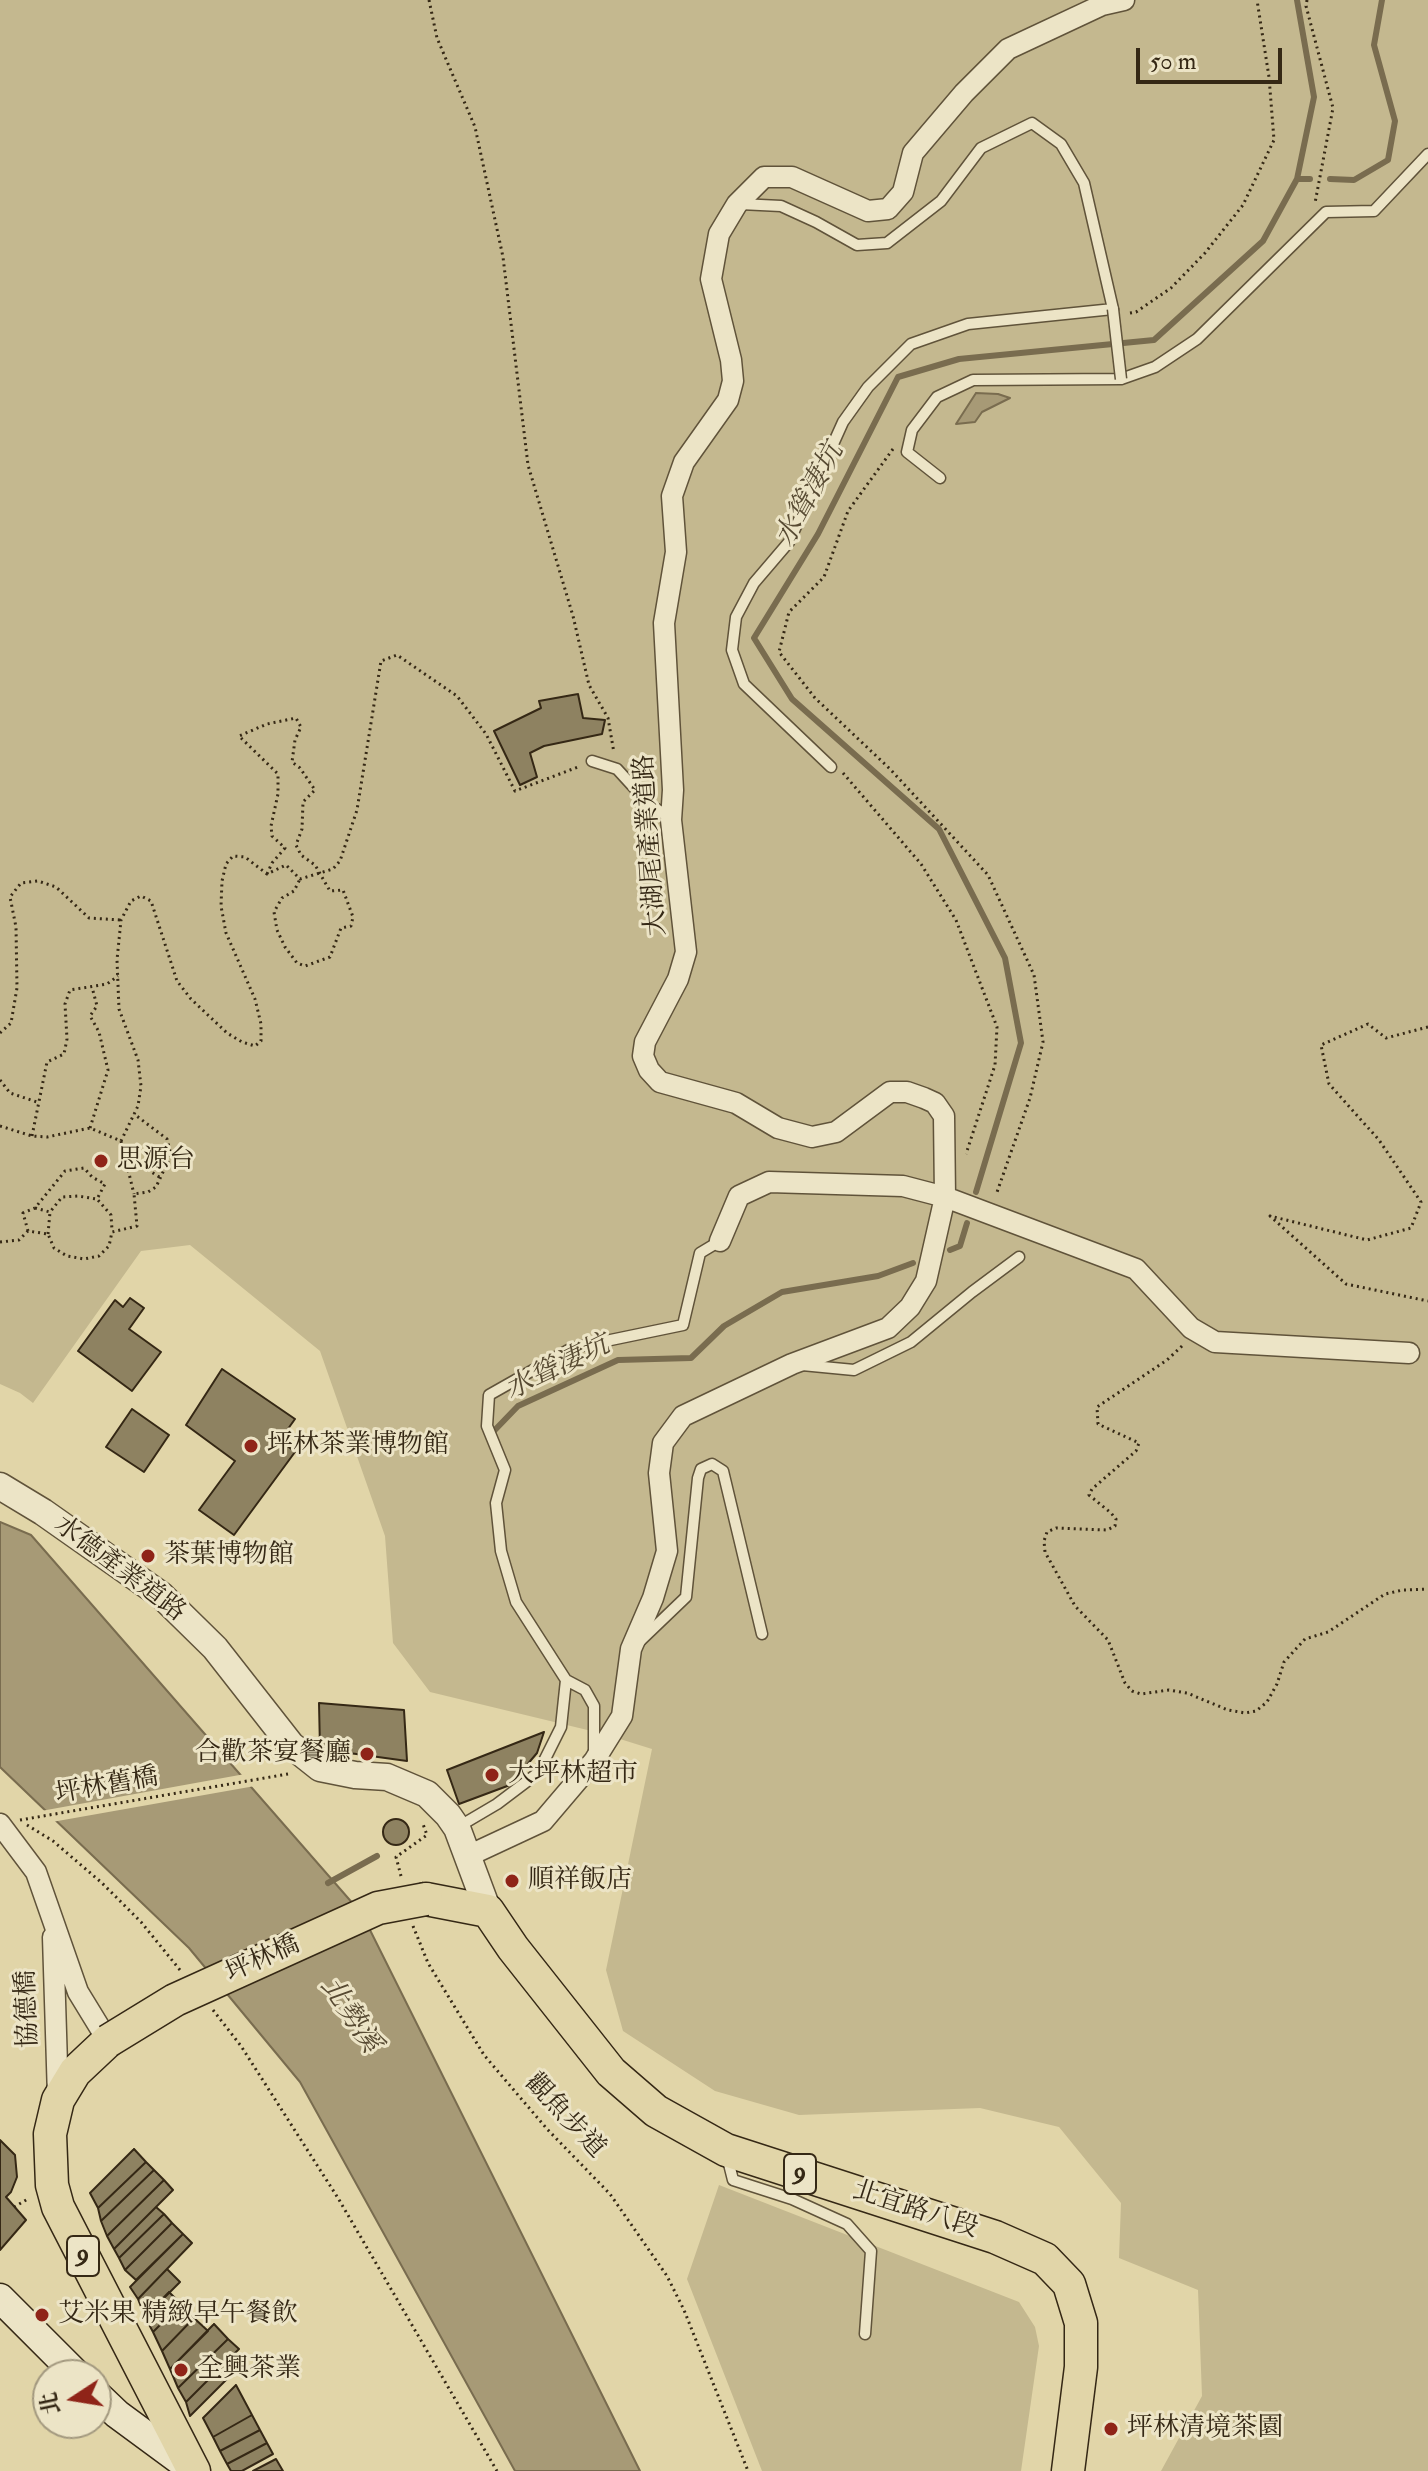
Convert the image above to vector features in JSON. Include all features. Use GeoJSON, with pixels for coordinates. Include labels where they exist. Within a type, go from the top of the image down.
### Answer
{"type":"FeatureCollection","features":[{"type":"Feature","properties":{"kind":"main road","name":"9"},"geometry":{"type":"LineString","coordinates":[[414,1901],[488,1911]]}},
{"type":"Feature","properties":{"kind":"main road","name":"坪林橋"},"geometry":{"type":"LineString","coordinates":[[108,2041],[175,2000],[378,1908],[414,1901]]}},
{"type":"Feature","properties":{"kind":"main road","name":"北宜路八段"},"geometry":{"type":"LineString","coordinates":[[488,1911],[513,1948],[611,2072],[656,2111],[726,2150],[995,2237],[1045,2259],[1069,2284],[1081,2323],[1081,2367],[1068,2471]]}},
{"type":"Feature","properties":{"kind":"main road","name":"9"},"geometry":{"type":"LineString","coordinates":[[108,2041],[75,2072],[58,2100],[50,2134],[52,2185],[58,2207],[193,2470]]}},
{"type":"Feature","properties":{"kind":"main road"},"geometry":{"type":"LineString","coordinates":[[0,2298],[61,2359]]}},
{"type":"Feature","properties":{"kind":"main road"},"geometry":{"type":"LineString","coordinates":[[112,2409],[193,2470]]}},
{"type":"Feature","properties":{"kind":"street","name":"大湖尾產業道路"},"geometry":{"type":"LineString","coordinates":[[468,1856],[543,1821],[594,1761],[622,1716],[631,1649],[653,1598],[667,1551],[659,1473],[663,1443],[683,1416],[792,1364],[888,1328],[910,1307],[926,1281],[948,1198],[944,1116],[935,1103],[907,1092],[890,1092],[836,1132],[812,1137],[778,1128],[736,1103],[660,1082],[649,1070],[643,1056],[645,1042],[678,979],[686,952],[671,820],[672,766],[664,623],[676,552],[672,496],[684,462],[728,400],[733,381],[731,360],[711,279],[719,234],[737,204],[764,177],[792,177],[868,211],[888,209],[903,192],[913,153],[964,93],[1008,49],[1102,5],[1124,0]]}},
{"type":"Feature","properties":{"kind":"street"},"geometry":{"type":"LineString","coordinates":[[720,1241],[739,1196],[769,1182],[903,1186],[948,1198],[1136,1269],[1191,1328],[1215,1342],[1409,1353]]}},
{"type":"Feature","properties":{"kind":"street","name":"水德產業道路"},"geometry":{"type":"LineString","coordinates":[[0,1486],[43,1512],[161,1595],[215,1648],[291,1745],[320,1768],[387,1777],[427,1794],[457,1828],[488,1911]]}},
{"type":"Feature","properties":{"kind":"street","name":"協德橋"},"geometry":{"type":"LineString","coordinates":[[10,1822],[36,1872],[78,1992],[108,2041]]}},
{"type":"Feature","properties":{"kind":"street","name":"協德橋"},"geometry":{"type":"LineString","coordinates":[[52,1917],[58,2100]]}},
{"type":"Feature","properties":{"kind":"lane"},"geometry":{"type":"LineString","coordinates":[[737,204],[781,206],[857,245],[887,243],[941,201],[981,148],[1032,123],[1061,144],[1084,183],[1117,312],[1121,379]]}},
{"type":"Feature","properties":{"kind":"lane"},"geometry":{"type":"LineString","coordinates":[[940,478],[907,452],[912,430],[937,397],[973,380],[1121,379],[1155,367],[1197,339],[1326,212],[1374,211],[1428,154]]}},
{"type":"Feature","properties":{"kind":"lane"},"geometry":{"type":"LineString","coordinates":[[831,767],[744,684],[732,650],[736,617],[754,583],[789,542],[843,422],[868,387],[911,344],[968,324],[1117,312]]}},
{"type":"Feature","properties":{"kind":"lane"},"geometry":{"type":"LineString","coordinates":[[592,761],[617,769],[649,804],[671,820]]}},
{"type":"Feature","properties":{"kind":"lane"},"geometry":{"type":"LineString","coordinates":[[594,1761],[594,1706],[585,1690],[566,1680],[516,1602],[501,1551],[496,1503],[505,1470],[487,1426],[489,1395],[572,1348],[683,1325],[700,1253],[720,1241]]}},
{"type":"Feature","properties":{"kind":"lane"},"geometry":{"type":"LineString","coordinates":[[792,1364],[854,1370],[911,1342],[1019,1257]]}},
{"type":"Feature","properties":{"kind":"lane"},"geometry":{"type":"LineString","coordinates":[[631,1649],[686,1597],[698,1478],[701,1469],[712,1464],[723,1471],[762,1634]]}},
{"type":"Feature","properties":{"kind":"lane"},"geometry":{"type":"LineString","coordinates":[[457,1828],[497,1804],[538,1773],[561,1727],[566,1680]]}},
{"type":"Feature","properties":{"kind":"lane"},"geometry":{"type":"LineString","coordinates":[[726,2150],[733,2180],[792,2199],[847,2224],[871,2251],[865,2334]]}},
{"type":"Feature","properties":{"kind":"path"},"geometry":{"type":"LineString","coordinates":[[429,0],[437,38],[475,127],[503,257],[528,465],[573,616],[589,685],[608,718],[617,769]]}},
{"type":"Feature","properties":{"kind":"path"},"geometry":{"type":"LineString","coordinates":[[1117,312],[1136,312],[1171,288],[1205,253],[1243,205],[1274,140],[1269,77],[1257,0]]}},
{"type":"Feature","properties":{"kind":"path"},"geometry":{"type":"LineString","coordinates":[[1307,0],[1333,108],[1313,211]]}},
{"type":"Feature","properties":{"kind":"path"},"geometry":{"type":"LineString","coordinates":[[897,444],[848,511],[824,577],[789,612],[779,652],[815,698],[890,769],[988,875],[1034,975],[1043,1042],[1030,1098],[990,1214]]}},
{"type":"Feature","properties":{"kind":"path"},"geometry":{"type":"LineString","coordinates":[[267,874],[285,848],[272,836],[271,826],[278,794],[278,774],[239,736],[267,724],[296,718],[301,727],[295,740],[292,762],[315,790],[303,802],[302,829],[296,845],[301,855],[315,865],[320,874],[330,891],[343,890],[353,917],[351,926],[341,928],[330,957],[305,966],[297,963],[277,930],[274,912],[282,898],[294,891],[300,879],[320,874],[333,869],[340,861],[357,810],[381,661],[397,655],[457,696],[486,734],[515,791],[592,761]]}},
{"type":"Feature","properties":{"kind":"path"},"geometry":{"type":"LineString","coordinates":[[843,772],[921,864],[956,920],[997,1027],[995,1065],[948,1198]]}},
{"type":"Feature","properties":{"kind":"path"},"geometry":{"type":"LineString","coordinates":[[112,1232],[137,1226],[134,1194],[121,1141],[134,1114],[141,1086],[138,1060],[119,1009],[117,960],[121,920],[131,901],[141,896],[151,901],[177,981],[227,1033],[255,1046],[261,1041],[261,1024],[255,999],[226,933],[221,906],[222,881],[226,864],[233,856],[245,857],[267,874]]}},
{"type":"Feature","properties":{"kind":"path"},"geometry":{"type":"LineString","coordinates":[[267,874],[286,865],[300,879]]}},
{"type":"Feature","properties":{"kind":"path"},"geometry":{"type":"LineString","coordinates":[[0,1033],[11,1023],[17,988],[16,927],[10,897],[21,883],[38,881],[56,887],[89,918],[121,920]]}},
{"type":"Feature","properties":{"kind":"path"},"geometry":{"type":"LineString","coordinates":[[32,1136],[47,1062],[64,1054],[67,1039],[65,1004],[70,990],[107,984],[118,976]]}},
{"type":"Feature","properties":{"kind":"path"},"geometry":{"type":"LineString","coordinates":[[90,1128],[108,1070],[99,1032],[90,1016],[97,1006],[92,987]]}},
{"type":"Feature","properties":{"kind":"path"},"geometry":{"type":"LineString","coordinates":[[1428,1027],[1386,1038],[1368,1024],[1321,1045],[1329,1084],[1379,1140],[1421,1202],[1411,1228],[1367,1240],[1270,1216],[1346,1284],[1428,1301]]}},
{"type":"Feature","properties":{"kind":"path"},"geometry":{"type":"LineString","coordinates":[[0,1080],[10,1093],[37,1102]]}},
{"type":"Feature","properties":{"kind":"path"},"geometry":{"type":"LineString","coordinates":[[134,1114],[167,1139],[171,1155],[156,1187],[134,1194]]}},
{"type":"Feature","properties":{"kind":"path"},"geometry":{"type":"LineString","coordinates":[[0,1126],[32,1136],[47,1137],[90,1128],[121,1141]]}},
{"type":"Feature","properties":{"kind":"path"},"geometry":{"type":"LineString","coordinates":[[125,1156],[161,1178]]}},
{"type":"Feature","properties":{"kind":"path"},"geometry":{"type":"LineString","coordinates":[[28,1231],[23,1213],[35,1208],[65,1171],[84,1168],[105,1184],[97,1199]]}},
{"type":"Feature","properties":{"kind":"path"},"geometry":{"type":"LineString","coordinates":[[62,1197],[97,1199],[111,1215],[109,1246],[99,1256],[84,1259],[67,1256],[54,1248],[48,1234],[50,1212],[62,1197]]}},
{"type":"Feature","properties":{"kind":"path"},"geometry":{"type":"LineString","coordinates":[[35,1208],[50,1212]]}},
{"type":"Feature","properties":{"kind":"path"},"geometry":{"type":"LineString","coordinates":[[28,1231],[48,1234]]}},
{"type":"Feature","properties":{"kind":"path"},"geometry":{"type":"LineString","coordinates":[[0,1242],[19,1240],[28,1231]]}},
{"type":"Feature","properties":{"kind":"path"},"geometry":{"type":"LineString","coordinates":[[1191,1328],[1184,1344],[1167,1360],[1097,1407],[1098,1424],[1139,1443],[1136,1451],[1089,1495],[1111,1513],[1116,1519],[1115,1526],[1107,1530],[1056,1528],[1047,1532],[1044,1541],[1045,1552],[1075,1606],[1108,1640],[1125,1683],[1132,1691],[1141,1694],[1169,1690],[1187,1693],[1228,1710],[1256,1711],[1267,1702],[1284,1662],[1305,1639],[1328,1632],[1385,1594],[1428,1589]]}},
{"type":"Feature","properties":{"kind":"path","name":"坪林舊橋"},"geometry":{"type":"LineString","coordinates":[[10,1822],[295,1773]]}},
{"type":"Feature","properties":{"kind":"path","name":"觀魚步道"},"geometry":{"type":"LineString","coordinates":[[427,1794],[420,1815],[427,1835],[396,1857],[414,1901],[428,1963],[484,2055],[547,2129],[610,2194],[667,2276],[684,2310],[748,2471]]}},
{"type":"Feature","properties":{"kind":"path"},"geometry":{"type":"LineString","coordinates":[[10,1822],[53,1841],[102,1883],[141,1922],[181,1972]]}},
{"type":"Feature","properties":{"kind":"path"},"geometry":{"type":"LineString","coordinates":[[211,2009],[241,2046],[338,2198],[497,2471]]}},
{"type":"Feature","properties":{"kind":"shaded area"},"geometry":{"type":"Polygon","coordinates":[[[0,0],[1428,0],[1428,2471],[1161,2471],[1202,2396],[1198,2290],[1119,2258],[1121,2203],[1059,2127],[980,2108],[799,2115],[715,2091],[623,2031],[606,1970],[652,1749],[604,1734],[430,1692],[393,1643],[385,1536],[320,1351],[190,1245],[141,1251],[33,1403],[0,1384],[0,0]]]}},
{"type":"Feature","properties":{"kind":"shaded area"},"geometry":{"type":"Polygon","coordinates":[[[719,2185],[1019,2302],[1035,2327],[1039,2346],[1021,2471],[762,2471],[687,2279],[719,2185]]]}},
{"type":"Feature","properties":{"kind":"water"},"geometry":{"type":"Polygon","coordinates":[[[976,393],[1010,398],[982,412],[975,422],[956,424],[976,393]]]}},
{"type":"Feature","properties":{"kind":"water","name":"北勢溪"},"geometry":{"type":"Polygon","coordinates":[[[0,1522],[31,1535],[362,1914],[640,2471],[515,2471],[300,2082],[189,1948],[0,1767],[0,1522]]]}},
{"type":"Feature","properties":{"kind":"pier"},"geometry":{"type":"Polygon","coordinates":[[[245,1774],[255,1786],[52,1822],[41,1811],[245,1774]]]}},
{"type":"Feature","properties":{"kind":"building"},"geometry":{"type":"Polygon","coordinates":[[[578,694],[583,718],[605,720],[602,734],[544,746],[530,753],[537,777],[520,785],[494,731],[541,708],[539,701],[578,694]]]}},
{"type":"Feature","properties":{"kind":"building"},"geometry":{"type":"Polygon","coordinates":[[[130,1298],[144,1308],[129,1329],[161,1352],[132,1391],[78,1351],[115,1300],[123,1307],[130,1298]]]}},
{"type":"Feature","properties":{"kind":"building","name":"坪林茶業博物館"},"geometry":{"type":"Polygon","coordinates":[[[222,1369],[295,1419],[280,1440],[295,1452],[234,1535],[199,1510],[235,1461],[186,1425],[222,1369]]]}},
{"type":"Feature","properties":{"kind":"building"},"geometry":{"type":"Polygon","coordinates":[[[132,1409],[169,1435],[144,1472],[106,1447],[132,1409]]]}},
{"type":"Feature","properties":{"kind":"building"},"geometry":{"type":"Polygon","coordinates":[[[319,1703],[404,1710],[407,1761],[320,1749],[319,1703]]]}},
{"type":"Feature","properties":{"kind":"building"},"geometry":{"type":"Polygon","coordinates":[[[544,1732],[537,1753],[510,1785],[459,1804],[447,1770],[544,1732]]]}},
{"type":"Feature","properties":{"kind":"building"},"geometry":{"type":"Polygon","coordinates":[[[396,1819],[405,1823],[409,1832],[405,1841],[396,1845],[387,1841],[383,1832],[387,1823],[396,1819]]]}},
{"type":"Feature","properties":{"kind":"building"},"geometry":{"type":"Polygon","coordinates":[[[0,2140],[15,2155],[17,2177],[6,2197],[26,2220],[0,2250],[0,2140]]]}},
{"type":"Feature","properties":{"kind":"building"},"geometry":{"type":"Polygon","coordinates":[[[134,2149],[146,2162],[98,2208],[90,2193],[134,2149]]]}},
{"type":"Feature","properties":{"kind":"building"},"geometry":{"type":"Polygon","coordinates":[[[146,2162],[154,2170],[101,2221],[98,2208],[146,2162]]]}},
{"type":"Feature","properties":{"kind":"building"},"geometry":{"type":"Polygon","coordinates":[[[154,2170],[164,2180],[107,2236],[101,2221],[154,2170]]]}},
{"type":"Feature","properties":{"kind":"building"},"geometry":{"type":"Polygon","coordinates":[[[164,2180],[173,2190],[114,2249],[107,2236],[164,2180]]]}},
{"type":"Feature","properties":{"kind":"building"},"geometry":{"type":"Polygon","coordinates":[[[156,2207],[164,2214],[119,2258],[114,2249],[156,2207]]]}},
{"type":"Feature","properties":{"kind":"building"},"geometry":{"type":"Polygon","coordinates":[[[164,2214],[172,2223],[125,2270],[119,2258],[164,2214]]]}},
{"type":"Feature","properties":{"kind":"building"},"geometry":{"type":"Polygon","coordinates":[[[172,2223],[183,2234],[136,2280],[125,2270],[172,2223]]]}},
{"type":"Feature","properties":{"kind":"building"},"geometry":{"type":"Polygon","coordinates":[[[183,2234],[192,2243],[138,2299],[130,2287],[183,2234]]]}},
{"type":"Feature","properties":{"kind":"building"},"geometry":{"type":"Polygon","coordinates":[[[167,2269],[180,2282],[145,2317],[138,2299],[167,2269]]]}},
{"type":"Feature","properties":{"kind":"building"},"geometry":{"type":"Polygon","coordinates":[[[169,2292],[181,2304],[153,2332],[145,2317],[169,2292]]]}},
{"type":"Feature","properties":{"kind":"building"},"geometry":{"type":"Polygon","coordinates":[[[181,2304],[194,2318],[162,2351],[153,2332],[181,2304]]]}},
{"type":"Feature","properties":{"kind":"building"},"geometry":{"type":"Polygon","coordinates":[[[194,2318],[208,2331],[170,2369],[162,2351],[194,2318]]]}},
{"type":"Feature","properties":{"kind":"building"},"geometry":{"type":"Polygon","coordinates":[[[214,2324],[228,2339],[178,2388],[170,2369],[214,2324]]]}},
{"type":"Feature","properties":{"kind":"building"},"geometry":{"type":"Polygon","coordinates":[[[228,2339],[239,2349],[186,2402],[178,2388],[228,2339]]]}},
{"type":"Feature","properties":{"kind":"building"},"geometry":{"type":"Polygon","coordinates":[[[225,2363],[234,2372],[190,2416],[186,2402],[225,2363]]]}},
{"type":"Feature","properties":{"kind":"building"},"geometry":{"type":"Polygon","coordinates":[[[236,2385],[252,2415],[213,2437],[203,2418],[236,2385]]]}},
{"type":"Feature","properties":{"kind":"building"},"geometry":{"type":"Polygon","coordinates":[[[252,2415],[260,2430],[220,2451],[213,2437],[252,2415]]]}},
{"type":"Feature","properties":{"kind":"building"},"geometry":{"type":"Polygon","coordinates":[[[260,2430],[267,2443],[227,2464],[220,2451],[260,2430]]]}},
{"type":"Feature","properties":{"kind":"building"},"geometry":{"type":"Polygon","coordinates":[[[267,2443],[273,2454],[242,2471],[231,2471],[227,2464],[267,2443]]]}},
{"type":"Feature","properties":{"kind":"building"},"geometry":{"type":"Polygon","coordinates":[[[276,2459],[283,2471],[253,2471],[276,2459]]]}},
{"type":"Feature","properties":{"kind":"waterway","name":"水聳淒坑"},"geometry":{"type":"LineString","coordinates":[[976,1192],[1021,1043],[1005,958],[939,829],[792,699],[754,638],[818,534],[898,377],[959,359],[1154,340],[1263,241],[1297,179],[1314,97],[1297,0]]}},
{"type":"Feature","properties":{"kind":"waterway"},"geometry":{"type":"LineString","coordinates":[[1330,179],[1354,180],[1388,160],[1395,121],[1374,45],[1382,0]]}},
{"type":"Feature","properties":{"kind":"waterway"},"geometry":{"type":"LineString","coordinates":[[1297,179],[1310,179]]}},
{"type":"Feature","properties":{"kind":"waterway","name":"水聳淒坑"},"geometry":{"type":"LineString","coordinates":[[950,1250],[960,1246],[967,1223]]}},
{"type":"Feature","properties":{"kind":"waterway","name":"水聳淒坑"},"geometry":{"type":"LineString","coordinates":[[491,1434],[518,1406],[618,1360],[691,1358],[724,1326],[782,1292],[878,1276],[913,1263]]}},
{"type":"Feature","properties":{"kind":"waterway","name":"水聳淒坑"},"geometry":{"type":"LineString","coordinates":[[328,1883],[377,1856]]}},
{"type":"Feature","properties":{"kind":"place","name":"思源台"},"geometry":{"type":"Point","coordinates":[101,1161]}},
{"type":"Feature","properties":{"kind":"place","name":"坪林茶業博物館"},"geometry":{"type":"Point","coordinates":[251,1446]}},
{"type":"Feature","properties":{"kind":"place","name":"茶葉博物館"},"geometry":{"type":"Point","coordinates":[148,1556]}},
{"type":"Feature","properties":{"kind":"place","name":"合歡茶宴餐廳"},"geometry":{"type":"Point","coordinates":[367,1754]}},
{"type":"Feature","properties":{"kind":"place","name":"大坪林超市"},"geometry":{"type":"Point","coordinates":[492,1775]}},
{"type":"Feature","properties":{"kind":"place","name":"順祥飯店"},"geometry":{"type":"Point","coordinates":[512,1881]}},
{"type":"Feature","properties":{"kind":"place","name":"艾米果 精緻早午餐飲"},"geometry":{"type":"Point","coordinates":[42,2315]}},
{"type":"Feature","properties":{"kind":"place","name":"全興茶業"},"geometry":{"type":"Point","coordinates":[181,2370]}},
{"type":"Feature","properties":{"kind":"place","name":"坪林清境茶園"},"geometry":{"type":"Point","coordinates":[1111,2429]}}]}
